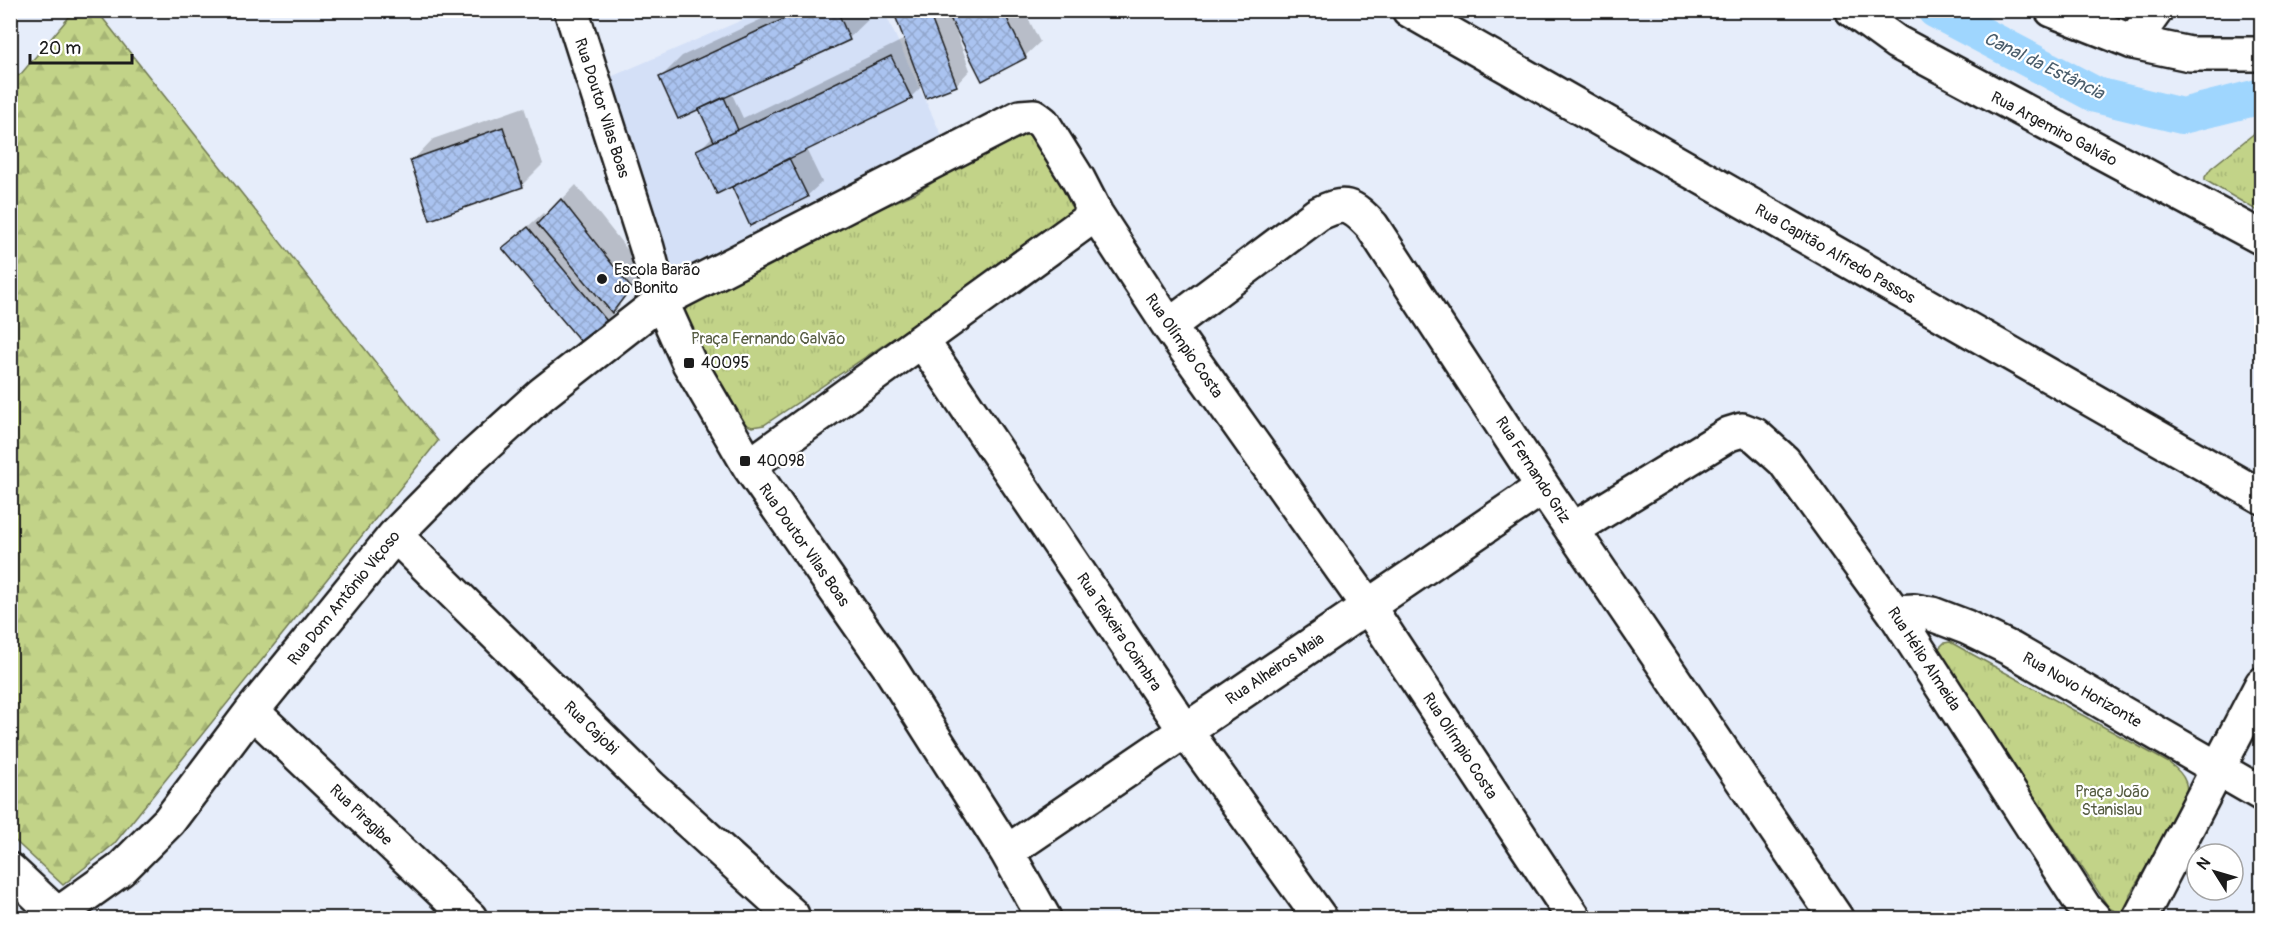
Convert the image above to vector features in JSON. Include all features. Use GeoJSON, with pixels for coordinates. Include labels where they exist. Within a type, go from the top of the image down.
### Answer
{"type":"FeatureCollection","features":[{"type":"Feature","properties":{"kind":"street","name":"Rua Doutor Vilas Boas"},"geometry":{"type":"LineString","coordinates":[[571,10],[647,249],[661,301],[689,363],[749,466],[888,665],[1007,852],[1044,918]]}},
{"type":"Feature","properties":{"kind":"street","name":"Rua Capitão Alfredo Passos"},"geometry":{"type":"LineString","coordinates":[[1409,10],[2262,497]]}},
{"type":"Feature","properties":{"kind":"street"},"geometry":{"type":"LineString","coordinates":[[2052,10],[2133,42],[2190,54],[2262,54]]}},
{"type":"Feature","properties":{"kind":"street"},"geometry":{"type":"LineString","coordinates":[[2133,42],[2156,10]]}},
{"type":"Feature","properties":{"kind":"street","name":"Rua Argemiro Galvão"},"geometry":{"type":"LineString","coordinates":[[1861,12],[1896,42],[2262,238]]}},
{"type":"Feature","properties":{"kind":"street","name":"Rua Olímpio Costa"},"geometry":{"type":"LineString","coordinates":[[661,301],[1020,117],[1028,115],[1039,119],[1078,179],[1096,214],[1169,326],[1368,606],[1574,918]]}},
{"type":"Feature","properties":{"kind":"street","name":"Rua Fernando Griz"},"geometry":{"type":"LineString","coordinates":[[1169,326],[1317,214],[1336,206],[1345,206],[1361,214],[1372,225],[1543,487],[1836,918]]}},
{"type":"Feature","properties":{"kind":"street"},"geometry":{"type":"LineString","coordinates":[[749,466],[923,342],[1096,214]]}},
{"type":"Feature","properties":{"kind":"street","name":"Rua Dom Antônio Viçoso"},"geometry":{"type":"LineString","coordinates":[[56,917],[120,870],[169,821],[252,711],[395,535],[468,460],[542,394],[661,301]]}},
{"type":"Feature","properties":{"kind":"street","name":"Rua Teixeira Coimbra"},"geometry":{"type":"LineString","coordinates":[[923,342],[1185,730],[1320,918]]}},
{"type":"Feature","properties":{"kind":"street","name":"Rua Hélio Almeida"},"geometry":{"type":"LineString","coordinates":[[1572,530],[1729,434],[1742,430],[1755,435],[1784,461],[1894,612],[2084,907],[2094,918]]}},
{"type":"Feature","properties":{"kind":"street","name":"Rua Alheiros Maia"},"geometry":{"type":"LineString","coordinates":[[1007,852],[1543,487]]}},
{"type":"Feature","properties":{"kind":"street","name":"Rua Cajobi"},"geometry":{"type":"LineString","coordinates":[[395,535],[651,787],[792,915]]}},
{"type":"Feature","properties":{"kind":"street","name":"Rua Novo Horizonte"},"geometry":{"type":"LineString","coordinates":[[1894,612],[1914,611],[1932,614],[1966,627],[2011,649],[2262,794]]}},
{"type":"Feature","properties":{"kind":"street"},"geometry":{"type":"LineString","coordinates":[[2140,918],[2262,684]]}},
{"type":"Feature","properties":{"kind":"street","name":"Rua Piragibe"},"geometry":{"type":"LineString","coordinates":[[252,711],[470,918]]}},
{"type":"Feature","properties":{"kind":"street"},"geometry":{"type":"LineString","coordinates":[[10,870],[56,917]]}},
{"type":"Feature","properties":{"kind":"shaded area"},"geometry":{"type":"Polygon","coordinates":[[[763,11],[884,11],[946,145],[675,275],[606,79],[763,11]]]}},
{"type":"Feature","properties":{"kind":"green space"},"geometry":{"type":"Polygon","coordinates":[[[75,10],[97,11],[438,441],[114,844],[63,885],[11,837],[10,80],[21,74],[75,10]]]}},
{"type":"Feature","properties":{"kind":"green space","name":"Praça Fernando Galvão"},"geometry":{"type":"Polygon","coordinates":[[[1027,122],[1079,214],[764,425],[752,427],[738,421],[682,314],[690,302],[860,217],[916,193],[1027,122]]]}},
{"type":"Feature","properties":{"kind":"green space"},"geometry":{"type":"Polygon","coordinates":[[[2261,128],[2261,213],[2205,180],[2205,177],[2211,168],[2261,128]]]}},
{"type":"Feature","properties":{"kind":"green space","name":"Praça João Stanislau"},"geometry":{"type":"Polygon","coordinates":[[[1950,642],[2169,763],[2183,777],[2187,793],[2183,805],[2130,894],[2125,911],[2119,912],[2109,908],[1937,650],[1944,643],[1950,642]]]}},
{"type":"Feature","properties":{"kind":"building"},"geometry":{"type":"Polygon","coordinates":[[[803,10],[837,10],[850,40],[678,119],[659,77],[803,10]]]}},
{"type":"Feature","properties":{"kind":"building"},"geometry":{"type":"Polygon","coordinates":[[[893,10],[928,10],[957,86],[926,98],[893,10]]]}},
{"type":"Feature","properties":{"kind":"building"},"geometry":{"type":"Polygon","coordinates":[[[946,10],[1003,10],[1026,58],[982,81],[946,10]]]}},
{"type":"Feature","properties":{"kind":"building"},"geometry":{"type":"Polygon","coordinates":[[[891,56],[912,99],[717,194],[696,150],[891,56]]]}},
{"type":"Feature","properties":{"kind":"building"},"geometry":{"type":"Polygon","coordinates":[[[724,97],[738,130],[714,141],[699,109],[724,97]]]}},
{"type":"Feature","properties":{"kind":"building"},"geometry":{"type":"Polygon","coordinates":[[[503,127],[523,187],[430,220],[410,160],[503,127]]]}},
{"type":"Feature","properties":{"kind":"building"},"geometry":{"type":"Polygon","coordinates":[[[789,158],[808,197],[750,226],[732,187],[789,158]]]}},
{"type":"Feature","properties":{"kind":"building"},"geometry":{"type":"Polygon","coordinates":[[[561,199],[631,288],[612,313],[537,224],[561,199]]]}},
{"type":"Feature","properties":{"kind":"building"},"geometry":{"type":"Polygon","coordinates":[[[528,227],[607,321],[581,342],[502,248],[528,227]]]}},
{"type":"Feature","properties":{"kind":"waterway","name":"Canal da Estância"},"geometry":{"type":"LineString","coordinates":[[1935,10],[2096,95],[2182,116],[2262,96]]}},
{"type":"Feature","properties":{"kind":"place","name":"Escola Barão do Bonito"},"geometry":{"type":"Point","coordinates":[602,279]}},
{"type":"Feature","properties":{"kind":"place","name":"40095"},"geometry":{"type":"Point","coordinates":[689,363]}},
{"type":"Feature","properties":{"kind":"place","name":"40098"},"geometry":{"type":"Point","coordinates":[745,461]}}]}
